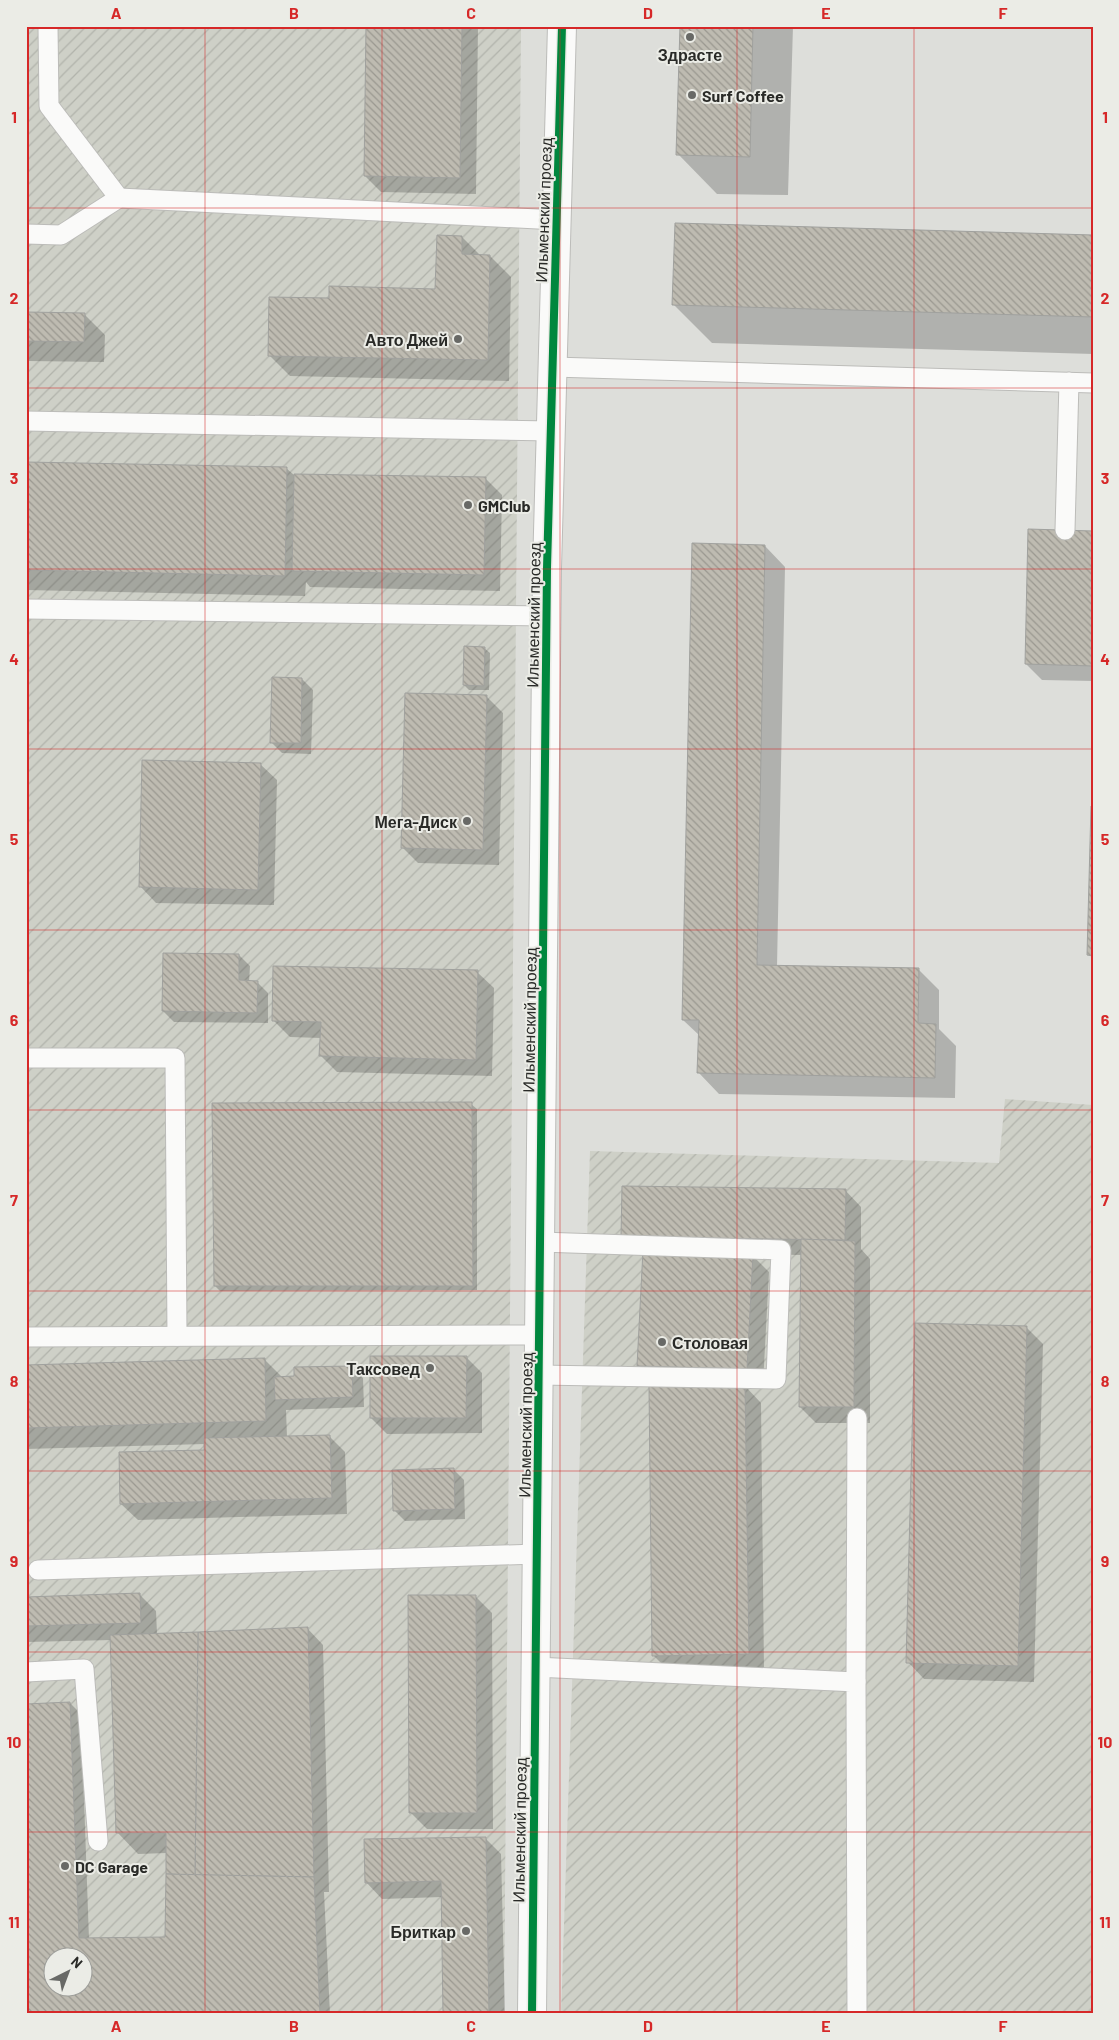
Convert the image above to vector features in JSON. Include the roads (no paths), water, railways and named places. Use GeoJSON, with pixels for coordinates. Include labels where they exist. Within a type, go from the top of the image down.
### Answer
{"type":"FeatureCollection","features":[{"type":"Feature","properties":{"kind":"street","name":"Ильменский проезд"},"geometry":{"type":"LineString","coordinates":[[532,2014],[547,616],[562,26]]}},
{"type":"Feature","properties":{"kind":"lane"},"geometry":{"type":"LineString","coordinates":[[48,26],[49,106],[119,198]]}},
{"type":"Feature","properties":{"kind":"lane"},"geometry":{"type":"LineString","coordinates":[[26,234],[61,235],[119,198],[557,220]]}},
{"type":"Feature","properties":{"kind":"lane"},"geometry":{"type":"LineString","coordinates":[[553,367],[1093,383]]}},
{"type":"Feature","properties":{"kind":"lane"},"geometry":{"type":"LineString","coordinates":[[1064,530],[1068,382]]}},
{"type":"Feature","properties":{"kind":"lane"},"geometry":{"type":"LineString","coordinates":[[26,421],[551,431]]}},
{"type":"Feature","properties":{"kind":"lane"},"geometry":{"type":"LineString","coordinates":[[26,609],[547,616]]}},
{"type":"Feature","properties":{"kind":"lane"},"geometry":{"type":"LineString","coordinates":[[26,1058],[175,1058],[177,1336]]}},
{"type":"Feature","properties":{"kind":"lane"},"geometry":{"type":"LineString","coordinates":[[538,1375],[776,1379],[781,1250],[540,1242]]}},
{"type":"Feature","properties":{"kind":"lane"},"geometry":{"type":"LineString","coordinates":[[26,1337],[540,1334]]}},
{"type":"Feature","properties":{"kind":"lane"},"geometry":{"type":"LineString","coordinates":[[857,1418],[857,2014]]}},
{"type":"Feature","properties":{"kind":"lane"},"geometry":{"type":"LineString","coordinates":[[38,1570],[537,1554]]}},
{"type":"Feature","properties":{"kind":"lane"},"geometry":{"type":"LineString","coordinates":[[535,1667],[856,1682]]}},
{"type":"Feature","properties":{"kind":"lane"},"geometry":{"type":"LineString","coordinates":[[26,1672],[84,1669],[98,1841]]}},
{"type":"Feature","properties":{"kind":"place","name":"Здрасте"},"geometry":{"type":"Point","coordinates":[690,37]}},
{"type":"Feature","properties":{"kind":"place","name":"Surf Coffee"},"geometry":{"type":"Point","coordinates":[692,95]}},
{"type":"Feature","properties":{"kind":"place","name":"Авто Джей"},"geometry":{"type":"Point","coordinates":[458,339]}},
{"type":"Feature","properties":{"kind":"place","name":"GMClub"},"geometry":{"type":"Point","coordinates":[468,505]}},
{"type":"Feature","properties":{"kind":"place","name":"Мега-Диск"},"geometry":{"type":"Point","coordinates":[467,821]}},
{"type":"Feature","properties":{"kind":"place","name":"Столовая"},"geometry":{"type":"Point","coordinates":[662,1342]}},
{"type":"Feature","properties":{"kind":"place","name":"Таксовед"},"geometry":{"type":"Point","coordinates":[430,1368]}},
{"type":"Feature","properties":{"kind":"place","name":"DC Garage"},"geometry":{"type":"Point","coordinates":[65,1866]}},
{"type":"Feature","properties":{"kind":"place","name":"Бриткар"},"geometry":{"type":"Point","coordinates":[466,1931]}}]}
